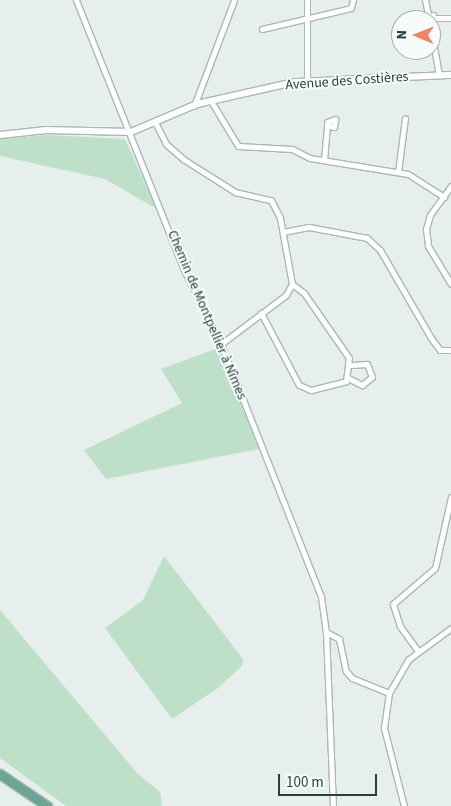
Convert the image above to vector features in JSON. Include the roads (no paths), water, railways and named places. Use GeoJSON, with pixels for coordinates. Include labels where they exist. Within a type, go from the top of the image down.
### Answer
{"type":"FeatureCollection","features":[{"type":"Feature","properties":{"kind":"main road"},"geometry":{"type":"LineString","coordinates":[[0,775],[37,806]]}},
{"type":"Feature","properties":{"kind":"main road"},"geometry":{"type":"LineString","coordinates":[[0,775],[47,806]]}},
{"type":"Feature","properties":{"kind":"street","name":"Chemin de Montpellier à Nîmes"},"geometry":{"type":"LineString","coordinates":[[76,0],[186,272],[221,344],[321,597],[326,632],[333,806]]}},
{"type":"Feature","properties":{"kind":"street"},"geometry":{"type":"LineString","coordinates":[[193,106],[234,0]]}},
{"type":"Feature","properties":{"kind":"street"},"geometry":{"type":"LineString","coordinates":[[306,0],[307,81]]}},
{"type":"Feature","properties":{"kind":"street"},"geometry":{"type":"LineString","coordinates":[[262,29],[351,8],[353,0]]}},
{"type":"Feature","properties":{"kind":"street"},"geometry":{"type":"LineString","coordinates":[[436,60],[439,76]]}},
{"type":"Feature","properties":{"kind":"street","name":"Avenue des Costières"},"geometry":{"type":"LineString","coordinates":[[131,132],[193,106],[307,81],[451,75]]}},
{"type":"Feature","properties":{"kind":"street"},"geometry":{"type":"LineString","coordinates":[[211,101],[234,143],[292,149],[324,160],[398,172],[424,182],[444,197]]}},
{"type":"Feature","properties":{"kind":"street"},"geometry":{"type":"LineString","coordinates":[[398,172],[405,118]]}},
{"type":"Feature","properties":{"kind":"street"},"geometry":{"type":"LineString","coordinates":[[155,122],[166,144],[214,181],[235,192],[272,200],[283,232],[292,284],[286,295],[221,344]]}},
{"type":"Feature","properties":{"kind":"street"},"geometry":{"type":"LineString","coordinates":[[324,160],[328,125]]}},
{"type":"Feature","properties":{"kind":"street"},"geometry":{"type":"LineString","coordinates":[[0,135],[46,130],[131,132]]}},
{"type":"Feature","properties":{"kind":"street"},"geometry":{"type":"LineString","coordinates":[[451,186],[430,215],[426,230],[428,246],[451,284]]}},
{"type":"Feature","properties":{"kind":"street"},"geometry":{"type":"LineString","coordinates":[[283,232],[309,227],[374,243],[431,338],[440,350],[451,350]]}},
{"type":"Feature","properties":{"kind":"street"},"geometry":{"type":"LineString","coordinates":[[261,313],[299,385],[311,390],[336,387],[348,378],[351,365],[304,293],[292,284]]}},
{"type":"Feature","properties":{"kind":"street"},"geometry":{"type":"LineString","coordinates":[[348,378],[362,385],[372,377],[367,364],[351,365]]}},
{"type":"Feature","properties":{"kind":"street"},"geometry":{"type":"LineString","coordinates":[[418,651],[400,626],[393,604],[434,568],[449,519],[451,497]]}},
{"type":"Feature","properties":{"kind":"street"},"geometry":{"type":"LineString","coordinates":[[404,806],[384,728],[388,693],[396,675],[418,651],[451,628]]}},
{"type":"Feature","properties":{"kind":"street"},"geometry":{"type":"LineString","coordinates":[[326,632],[339,639],[346,671],[352,678],[388,693]]}}]}
